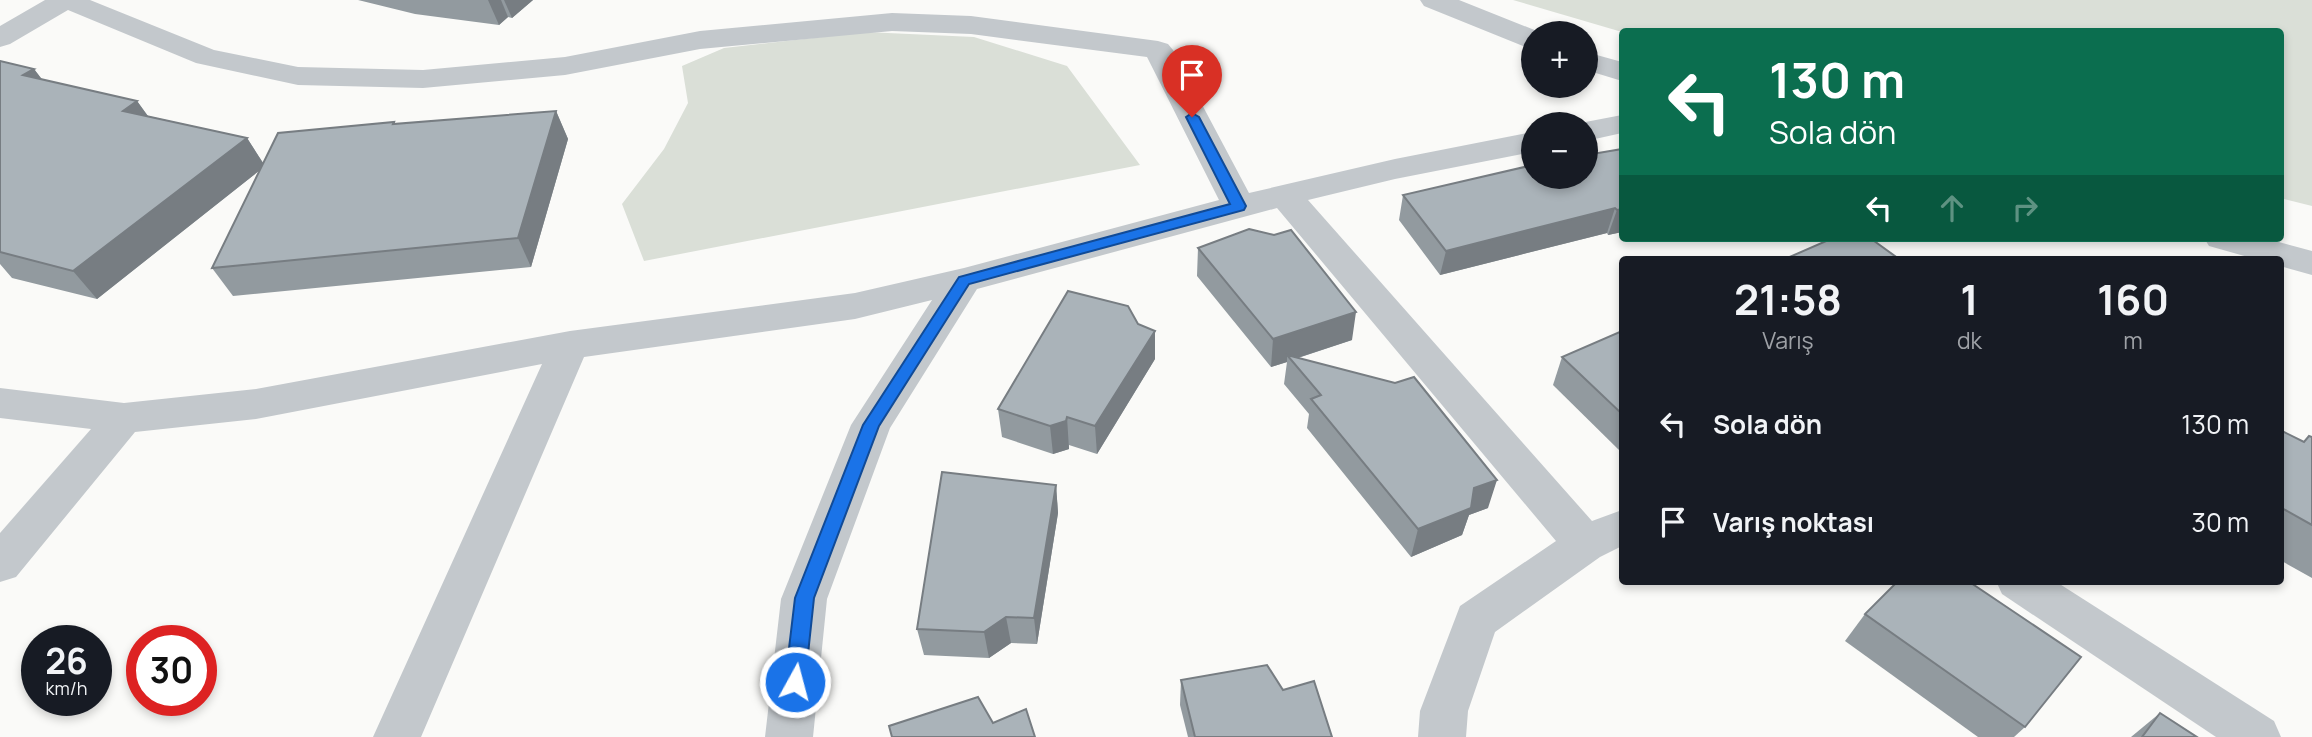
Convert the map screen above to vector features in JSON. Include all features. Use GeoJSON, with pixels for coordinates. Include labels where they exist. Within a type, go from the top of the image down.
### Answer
{"type":"FeatureCollection","features":[{"type":"Feature","properties":{"kind":"street"},"geometry":{"type":"LineString","coordinates":[[0,38],[68,0],[206,57],[298,76],[423,79],[565,66],[700,40],[892,22],[971,25],[1158,50],[1239,206]]}},
{"type":"Feature","properties":{"kind":"street"},"geometry":{"type":"LineString","coordinates":[[1434,0],[1521,35]]}},
{"type":"Feature","properties":{"kind":"street"},"geometry":{"type":"LineString","coordinates":[[1598,65],[1619,71]]}},
{"type":"Feature","properties":{"kind":"street"},"geometry":{"type":"LineString","coordinates":[[1598,129],[1619,125]]}},
{"type":"Feature","properties":{"kind":"street"},"geometry":{"type":"LineString","coordinates":[[0,403],[124,418],[257,404],[570,345],[855,306],[964,280],[1239,206],[1395,169],[1521,144]]}},
{"type":"Feature","properties":{"kind":"street"},"geometry":{"type":"LineString","coordinates":[[1286,195],[1604,535],[1476,620],[1444,711],[1442,737]]}},
{"type":"Feature","properties":{"kind":"street"},"geometry":{"type":"LineString","coordinates":[[2228,242],[2252,255]]}},
{"type":"Feature","properties":{"kind":"street"},"geometry":{"type":"LineString","coordinates":[[2284,259],[2312,263]]}},
{"type":"Feature","properties":{"kind":"street"},"geometry":{"type":"LineString","coordinates":[[789,737],[804,598],[871,425],[964,280]]}},
{"type":"Feature","properties":{"kind":"street"},"geometry":{"type":"LineString","coordinates":[[397,737],[570,345]]}},
{"type":"Feature","properties":{"kind":"street"},"geometry":{"type":"LineString","coordinates":[[0,564],[124,418]]}},
{"type":"Feature","properties":{"kind":"street"},"geometry":{"type":"LineString","coordinates":[[2024,585],[2257,737]]}},
{"type":"Feature","properties":{"kind":"shaded area"},"geometry":{"type":"Polygon","coordinates":[[[1513,0],[2312,0],[2312,206],[2284,199],[2284,28],[1619,28],[1619,31],[1598,25],[1598,21],[1585,21],[1513,0]]]}},
{"type":"Feature","properties":{"kind":"shaded area"},"geometry":{"type":"Polygon","coordinates":[[[866,32],[974,37],[1067,66],[1140,165],[644,261],[622,204],[664,149],[688,103],[682,66],[724,48],[866,32]]]}},
{"type":"Feature","properties":{"kind":"building"},"geometry":{"type":"Polygon","coordinates":[[[0,61],[34,69],[23,75],[137,101],[123,111],[247,138],[73,271],[0,252],[0,61]]]}},
{"type":"Feature","properties":{"kind":"building"},"geometry":{"type":"Polygon","coordinates":[[[556,111],[518,238],[212,268],[278,133],[556,111]]]}},
{"type":"Feature","properties":{"kind":"building"},"geometry":{"type":"Polygon","coordinates":[[[1619,150],[1619,210],[1615,208],[1446,251],[1403,195],[1521,168],[1521,189],[1598,189],[1598,153],[1619,150]]]}},
{"type":"Feature","properties":{"kind":"building"},"geometry":{"type":"Polygon","coordinates":[[[1249,229],[1274,235],[1291,230],[1356,312],[1273,339],[1198,248],[1249,229]]]}},
{"type":"Feature","properties":{"kind":"building"},"geometry":{"type":"Polygon","coordinates":[[[1824,242],[1876,242],[1895,256],[1792,256],[1824,242]]]}},
{"type":"Feature","properties":{"kind":"building"},"geometry":{"type":"Polygon","coordinates":[[[1068,291],[1128,306],[1138,324],[1155,331],[1095,426],[1067,417],[1066,421],[1050,426],[998,409],[1068,291]]]}},
{"type":"Feature","properties":{"kind":"building"},"geometry":{"type":"Polygon","coordinates":[[[1619,332],[1619,411],[1562,357],[1619,332]]]}},
{"type":"Feature","properties":{"kind":"building"},"geometry":{"type":"Polygon","coordinates":[[[1287,355],[1395,383],[1414,377],[1497,480],[1474,488],[1471,508],[1418,529],[1311,399],[1321,395],[1287,355]]]}},
{"type":"Feature","properties":{"kind":"building"},"geometry":{"type":"Polygon","coordinates":[[[2284,432],[2304,442],[2309,436],[2312,437],[2312,525],[2284,509],[2284,432]]]}},
{"type":"Feature","properties":{"kind":"building"},"geometry":{"type":"Polygon","coordinates":[[[942,472],[1056,485],[1034,618],[1006,617],[984,632],[917,629],[942,472]]]}},
{"type":"Feature","properties":{"kind":"building"},"geometry":{"type":"Polygon","coordinates":[[[1894,585],[1974,585],[2081,657],[2025,727],[1865,614],[1894,585]]]}},
{"type":"Feature","properties":{"kind":"building"},"geometry":{"type":"Polygon","coordinates":[[[1267,665],[1283,690],[1314,681],[1332,737],[1195,737],[1181,680],[1267,665]]]}},
{"type":"Feature","properties":{"kind":"building"},"geometry":{"type":"Polygon","coordinates":[[[978,697],[993,723],[1026,709],[1035,737],[892,737],[889,726],[978,697]]]}},
{"type":"Feature","properties":{"kind":"building"},"geometry":{"type":"Polygon","coordinates":[[[2160,713],[2197,737],[2142,737],[2160,713]]]}},
{"type":"Feature","properties":{"kind":"route"},"geometry":{"type":"LineString","coordinates":[[795,682],[804,598],[871,425],[964,280],[1239,206],[1192,117]]}}]}
